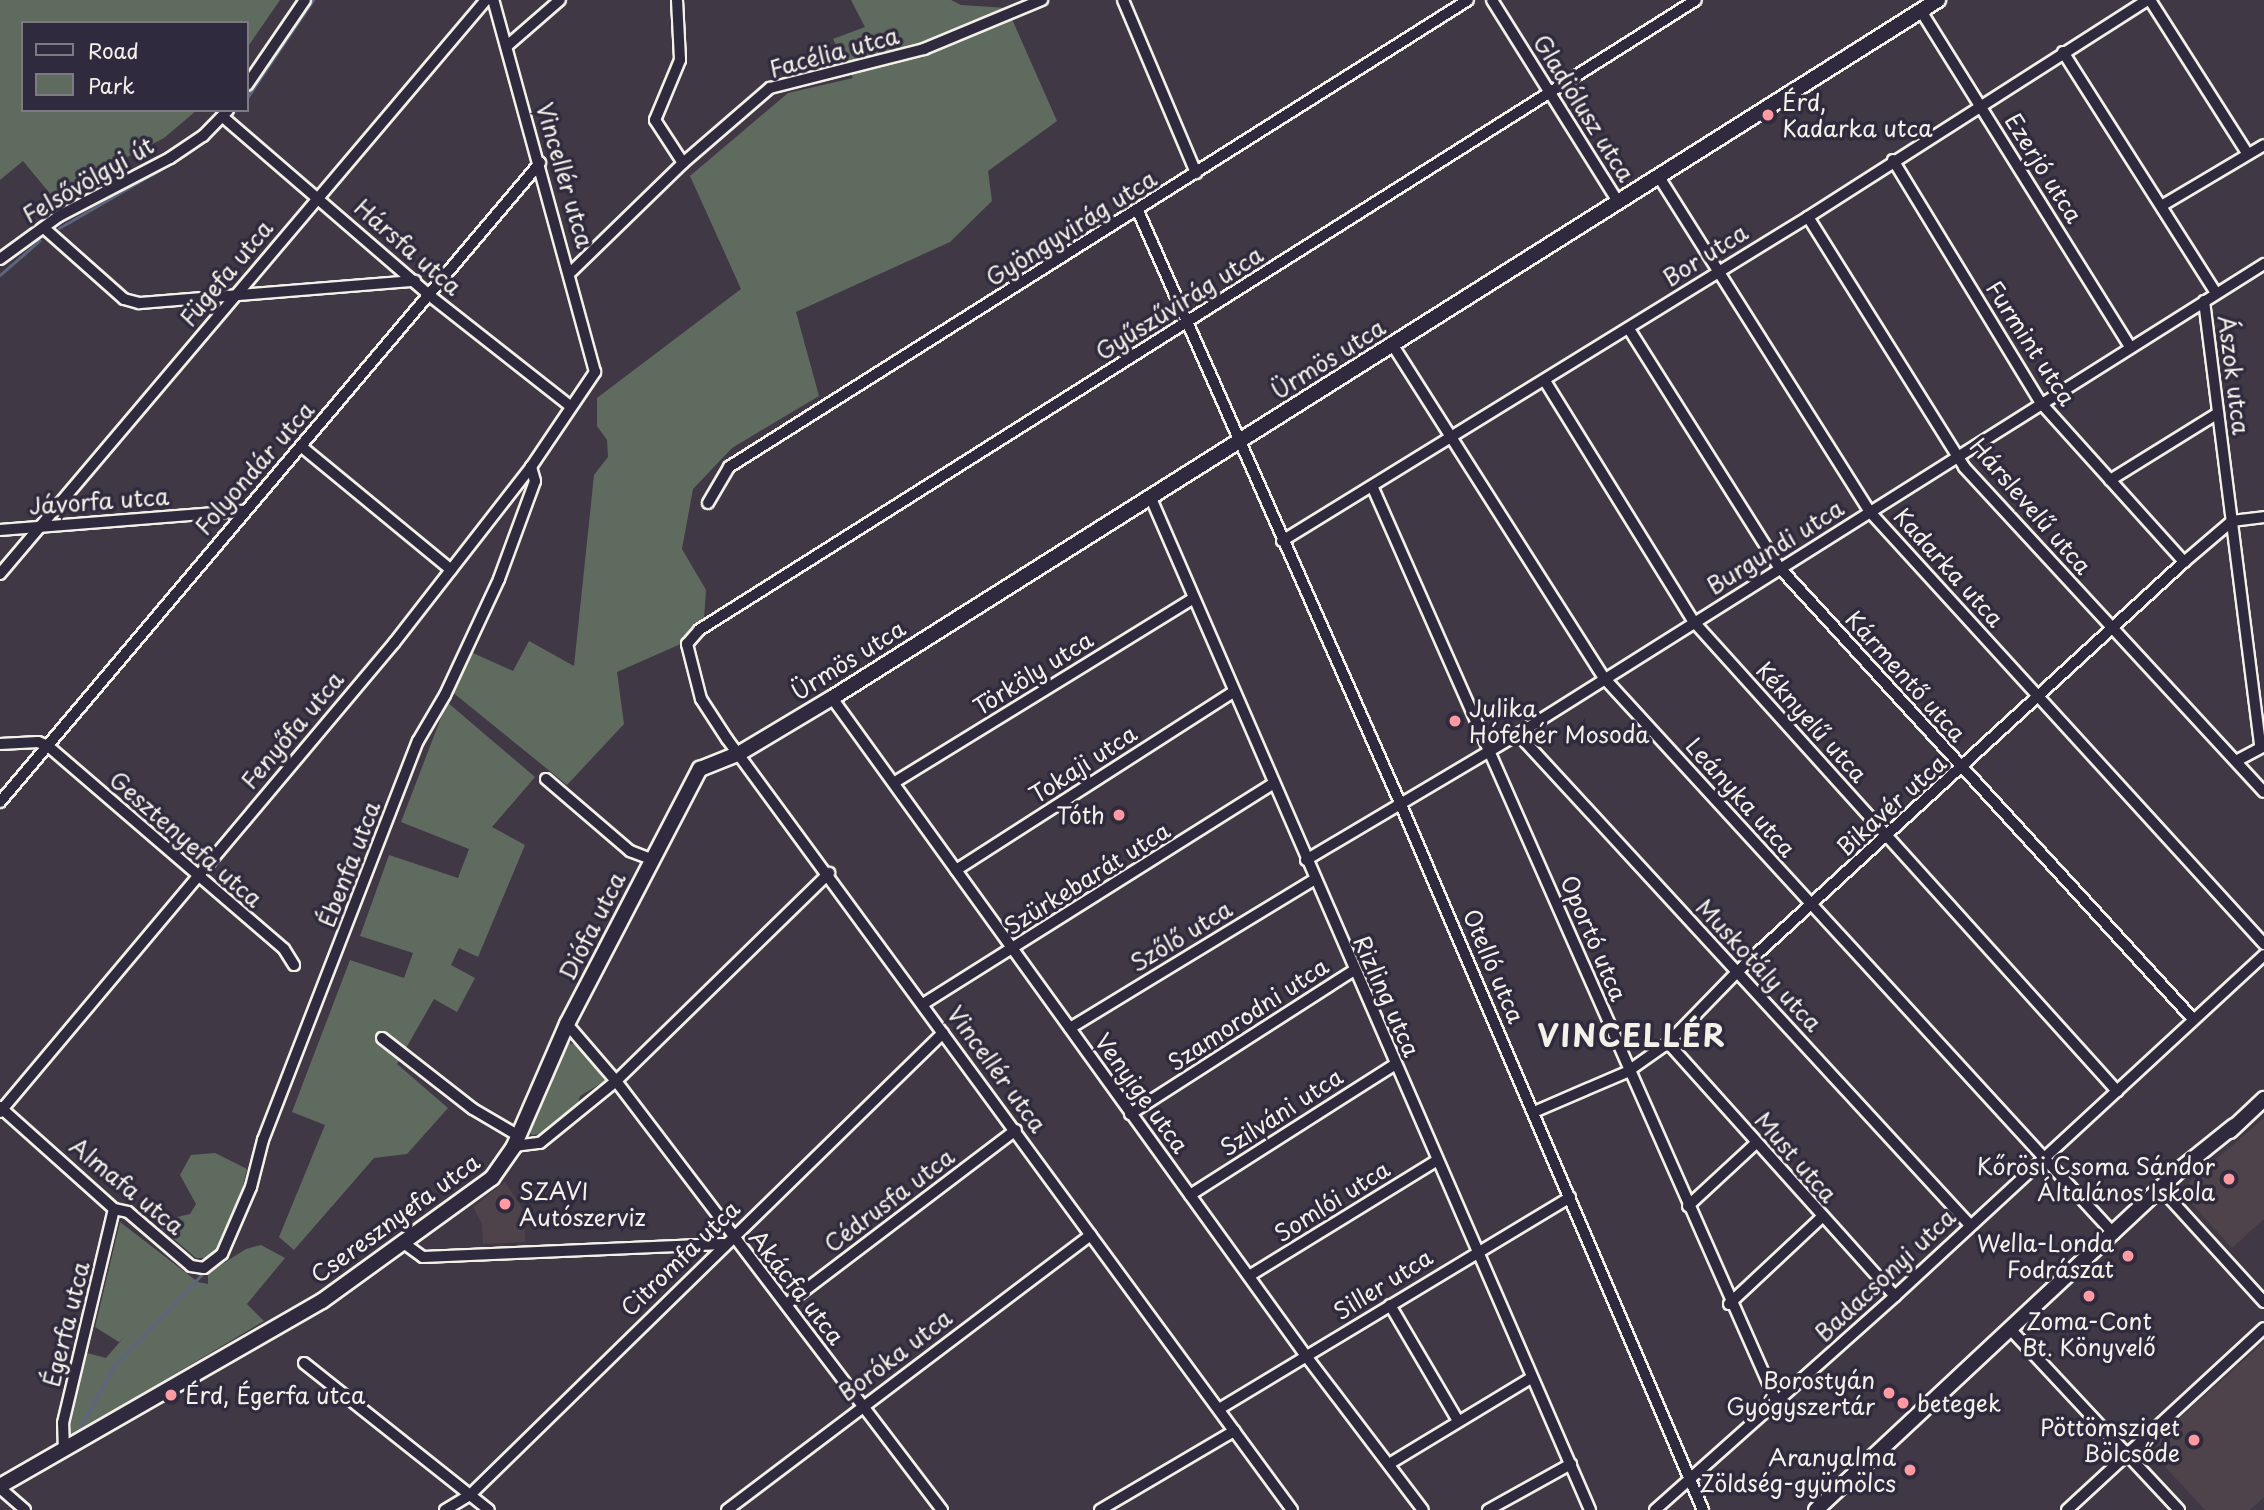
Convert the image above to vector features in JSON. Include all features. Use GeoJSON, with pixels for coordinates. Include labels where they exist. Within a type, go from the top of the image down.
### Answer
{"type":"FeatureCollection","features":[{"type":"Feature","properties":{"kind":"street"},"geometry":{"type":"LineString","coordinates":[[248,84],[304,0]]}},
{"type":"Feature","properties":{"kind":"street","name":"Fügefa utca"},"geometry":{"type":"LineString","coordinates":[[0,574],[486,0]]}},
{"type":"Feature","properties":{"kind":"street","name":"Vincellér utca"},"geometry":{"type":"LineString","coordinates":[[493,0],[595,363]]}},
{"type":"Feature","properties":{"kind":"street"},"geometry":{"type":"LineString","coordinates":[[507,46],[560,0]]}},
{"type":"Feature","properties":{"kind":"street"},"geometry":{"type":"LineString","coordinates":[[677,0],[680,60],[655,120],[683,163]]}},
{"type":"Feature","properties":{"kind":"street","name":"Facélia utca"},"geometry":{"type":"LineString","coordinates":[[571,272],[683,163],[770,88],[924,49],[1042,0]]}},
{"type":"Feature","properties":{"kind":"street"},"geometry":{"type":"LineString","coordinates":[[1123,0],[1196,173]]}},
{"type":"Feature","properties":{"kind":"street","name":"Gyöngyvirág utca"},"geometry":{"type":"LineString","coordinates":[[708,503],[729,467],[1468,0]]}},
{"type":"Feature","properties":{"kind":"street","name":"Gladiólusz utca"},"geometry":{"type":"LineString","coordinates":[[1492,0],[1618,202]]}},
{"type":"Feature","properties":{"kind":"street","name":"Gyűszűvirág utca"},"geometry":{"type":"LineString","coordinates":[[687,644],[699,630],[1696,0]]}},
{"type":"Feature","properties":{"kind":"street","name":"Ürmös utca"},"geometry":{"type":"LineString","coordinates":[[740,753],[832,698],[1938,0]]}},
{"type":"Feature","properties":{"kind":"street"},"geometry":{"type":"LineString","coordinates":[[2148,0],[2247,153]]}},
{"type":"Feature","properties":{"kind":"street","name":"Bor utca"},"geometry":{"type":"LineString","coordinates":[[1282,541],[1373,488],[1629,329],[2148,0]]}},
{"type":"Feature","properties":{"kind":"street","name":"Ezerjó utca"},"geometry":{"type":"LineString","coordinates":[[1921,11],[2130,347]]}},
{"type":"Feature","properties":{"kind":"street","name":"Ászok utca"},"geometry":{"type":"LineString","coordinates":[[2063,52],[2163,205],[2216,293]]}},
{"type":"Feature","properties":{"kind":"street","name":"Hársfa utca"},"geometry":{"type":"LineString","coordinates":[[225,114],[429,295],[569,405]]}},
{"type":"Feature","properties":{"kind":"street","name":"Felsővölgyi út"},"geometry":{"type":"LineString","coordinates":[[0,259],[44,228],[170,158],[225,114]]}},
{"type":"Feature","properties":{"kind":"street"},"geometry":{"type":"LineString","coordinates":[[2163,205],[2264,145]]}},
{"type":"Feature","properties":{"kind":"street","name":"Furmint utca"},"geometry":{"type":"LineString","coordinates":[[1893,160],[2041,403],[2184,562]]}},
{"type":"Feature","properties":{"kind":"street","name":"Folyondár utca"},"geometry":{"type":"LineString","coordinates":[[0,802],[243,511],[302,447],[540,163]]}},
{"type":"Feature","properties":{"kind":"street","name":"Kadarka utca"},"geometry":{"type":"LineString","coordinates":[[1659,177],[1716,272],[1870,512],[2264,944]]}},
{"type":"Feature","properties":{"kind":"street","name":"Otelló utca"},"geometry":{"type":"LineString","coordinates":[[1138,211],[1401,805],[1703,1510]]}},
{"type":"Feature","properties":{"kind":"street","name":"Hárslevelű utca"},"geometry":{"type":"LineString","coordinates":[[1808,217],[1957,456],[2112,629],[2264,792]]}},
{"type":"Feature","properties":{"kind":"street"},"geometry":{"type":"LineString","coordinates":[[44,228],[124,299],[139,303],[233,298],[415,281]]}},
{"type":"Feature","properties":{"kind":"street","name":"Burgundi utca"},"geometry":{"type":"LineString","coordinates":[[1306,860],[1518,734],[1779,567],[2264,264]]}},
{"type":"Feature","properties":{"kind":"street","name":"Ászok utca"},"geometry":{"type":"LineString","coordinates":[[2204,301],[2262,746]]}},
{"type":"Feature","properties":{"kind":"street","name":"Kármentő utca"},"geometry":{"type":"LineString","coordinates":[[1629,329],[1779,567],[2193,1019]]}},
{"type":"Feature","properties":{"kind":"street","name":"Leányka utca"},"geometry":{"type":"LineString","coordinates":[[1392,344],[1605,678],[2115,1234]]}},
{"type":"Feature","properties":{"kind":"street","name":"Fenyőfa utca"},"geometry":{"type":"LineString","coordinates":[[1,1109],[451,570],[531,467],[569,405],[595,372],[595,363]]}},
{"type":"Feature","properties":{"kind":"street","name":"Kéknyelű utca"},"geometry":{"type":"LineString","coordinates":[[1545,381],[1694,622],[2117,1091]]}},
{"type":"Feature","properties":{"kind":"street"},"geometry":{"type":"LineString","coordinates":[[2110,480],[2218,413]]}},
{"type":"Feature","properties":{"kind":"street"},"geometry":{"type":"LineString","coordinates":[[302,447],[451,570]]}},
{"type":"Feature","properties":{"kind":"street","name":"Ébenfa utca"},"geometry":{"type":"LineString","coordinates":[[197,1269],[222,1254],[235,1228],[263,1140],[418,741],[445,695],[499,579],[535,481],[531,467]]}},
{"type":"Feature","properties":{"kind":"street","name":"Oportó utca"},"geometry":{"type":"LineString","coordinates":[[1373,488],[1492,748],[1627,1072],[1729,1304],[1777,1403]]}},
{"type":"Feature","properties":{"kind":"street","name":"Rizling utca"},"geometry":{"type":"LineString","coordinates":[[1150,496],[1313,880],[1590,1510]]}},
{"type":"Feature","properties":{"kind":"street","name":"Jávorfa utca"},"geometry":{"type":"LineString","coordinates":[[0,530],[243,511]]}},
{"type":"Feature","properties":{"kind":"street"},"geometry":{"type":"LineString","coordinates":[[2232,521],[2264,517]]}},
{"type":"Feature","properties":{"kind":"street","name":"Bikavér utca"},"geometry":{"type":"LineString","coordinates":[[1534,1112],[1627,1072],[1668,1043],[1737,972],[1811,904],[1888,839],[2037,696],[2232,521]]}},
{"type":"Feature","properties":{"kind":"street","name":"Törköly utca"},"geometry":{"type":"LineString","coordinates":[[895,782],[1193,599]]}},
{"type":"Feature","properties":{"kind":"street","name":"Vincellér utca"},"geometry":{"type":"LineString","coordinates":[[687,644],[701,699],[1292,1510]]}},
{"type":"Feature","properties":{"kind":"street","name":"Tokaji utca"},"geometry":{"type":"LineString","coordinates":[[956,870],[1232,693]]}},
{"type":"Feature","properties":{"kind":"street","name":"Venyige utca"},"geometry":{"type":"LineString","coordinates":[[832,698],[1306,1356],[1423,1510]]}},
{"type":"Feature","properties":{"kind":"street","name":"Muskotály utca"},"geometry":{"type":"LineString","coordinates":[[1518,734],[1970,1225]]}},
{"type":"Feature","properties":{"kind":"street"},"geometry":{"type":"LineString","coordinates":[[0,744],[38,742],[48,746]]}},
{"type":"Feature","properties":{"kind":"street","name":"Gesztenyefa utca"},"geometry":{"type":"LineString","coordinates":[[48,746],[195,877],[284,949],[294,965]]}},
{"type":"Feature","properties":{"kind":"street"},"geometry":{"type":"LineString","coordinates":[[2236,761],[2262,746]]}},
{"type":"Feature","properties":{"kind":"street","name":"Diófa utca"},"geometry":{"type":"LineString","coordinates":[[516,1141],[567,1024],[700,769],[740,753]]}},
{"type":"Feature","properties":{"kind":"street"},"geometry":{"type":"LineString","coordinates":[[546,779],[629,850],[651,859]]}},
{"type":"Feature","properties":{"kind":"street","name":"Szürkebarát utca"},"geometry":{"type":"LineString","coordinates":[[923,1004],[1273,784]]}},
{"type":"Feature","properties":{"kind":"street"},"geometry":{"type":"LineString","coordinates":[[382,1038],[516,1141],[540,1143],[616,1081],[829,873]]}},
{"type":"Feature","properties":{"kind":"street","name":"Szőlő utca"},"geometry":{"type":"LineString","coordinates":[[1070,1028],[1313,880]]}},
{"type":"Feature","properties":{"kind":"street","name":"Badacsonyi utca"},"geometry":{"type":"LineString","coordinates":[[1655,1510],[1895,1296],[2264,955]]}},
{"type":"Feature","properties":{"kind":"street","name":"Szamorodni utca"},"geometry":{"type":"LineString","coordinates":[[1130,1114],[1353,971]]}},
{"type":"Feature","properties":{"kind":"street","name":"Akácfa utca"},"geometry":{"type":"LineString","coordinates":[[567,1024],[616,1081],[727,1241],[788,1303],[861,1406],[942,1510]]}},
{"type":"Feature","properties":{"kind":"street","name":"Citromfa utca"},"geometry":{"type":"LineString","coordinates":[[445,1510],[470,1495],[727,1241],[943,1033]]}},
{"type":"Feature","properties":{"kind":"street","name":"Must utca"},"geometry":{"type":"LineString","coordinates":[[1668,1043],[1821,1218],[1895,1296]]}},
{"type":"Feature","properties":{"kind":"street","name":"Szilváni utca"},"geometry":{"type":"LineString","coordinates":[[1190,1195],[1394,1065]]}},
{"type":"Feature","properties":{"kind":"street"},"geometry":{"type":"LineString","coordinates":[[1816,1510],[2174,1180],[2201,1162],[2264,1098]]}},
{"type":"Feature","properties":{"kind":"street","name":"Almafa utca"},"geometry":{"type":"LineString","coordinates":[[1,1109],[114,1209],[128,1212],[197,1269]]}},
{"type":"Feature","properties":{"kind":"street","name":"Cédrusfa utca"},"geometry":{"type":"LineString","coordinates":[[788,1303],[1016,1130]]}},
{"type":"Feature","properties":{"kind":"street","name":"Cseresznyefa utca"},"geometry":{"type":"LineString","coordinates":[[0,1487],[322,1301],[483,1186],[516,1141]]}},
{"type":"Feature","properties":{"kind":"street"},"geometry":{"type":"LineString","coordinates":[[1688,1206],[1756,1143]]}},
{"type":"Feature","properties":{"kind":"street","name":"Somlói utca"},"geometry":{"type":"LineString","coordinates":[[1249,1276],[1436,1161]]}},
{"type":"Feature","properties":{"kind":"street"},"geometry":{"type":"LineString","coordinates":[[2162,1191],[2264,1302]]}},
{"type":"Feature","properties":{"kind":"street","name":"Siller utca"},"geometry":{"type":"LineString","coordinates":[[1219,1409],[1570,1197]]}},
{"type":"Feature","properties":{"kind":"street","name":"Égerfa utca"},"geometry":{"type":"LineString","coordinates":[[64,1450],[63,1423],[114,1209]]}},
{"type":"Feature","properties":{"kind":"street"},"geometry":{"type":"LineString","coordinates":[[1729,1304],[1821,1218]]}},
{"type":"Feature","properties":{"kind":"street","name":"Boróka utca"},"geometry":{"type":"LineString","coordinates":[[727,1510],[861,1406],[1091,1235]]}},
{"type":"Feature","properties":{"kind":"street"},"geometry":{"type":"LineString","coordinates":[[405,1244],[423,1258],[727,1241]]}},
{"type":"Feature","properties":{"kind":"street"},"geometry":{"type":"LineString","coordinates":[[1390,1304],[1458,1421]]}},
{"type":"Feature","properties":{"kind":"street"},"geometry":{"type":"LineString","coordinates":[[2067,1510],[2264,1328]]}},
{"type":"Feature","properties":{"kind":"street"},"geometry":{"type":"LineString","coordinates":[[2012,1331],[2179,1510]]}},
{"type":"Feature","properties":{"kind":"street"},"geometry":{"type":"LineString","coordinates":[[304,1363],[489,1510]]}},
{"type":"Feature","properties":{"kind":"street"},"geometry":{"type":"LineString","coordinates":[[1388,1464],[1531,1378]]}},
{"type":"Feature","properties":{"kind":"street"},"geometry":{"type":"LineString","coordinates":[[1100,1510],[1234,1431]]}},
{"type":"Feature","properties":{"kind":"street"},"geometry":{"type":"LineString","coordinates":[[1488,1510],[1571,1464]]}},
{"type":"Feature","properties":{"kind":"street"},"geometry":{"type":"LineString","coordinates":[[0,1487],[25,1510]]}},
{"type":"Feature","properties":{"kind":"shaded area","name":"Kőrösi Csoma Sándor Általános Iskola"},"geometry":{"type":"Polygon","coordinates":[[[2264,1118],[2264,1219],[2232,1248],[2185,1196],[2185,1186],[2264,1118]]]}},
{"type":"Feature","properties":{"kind":"shaded area"},"geometry":{"type":"Polygon","coordinates":[[[505,1182],[524,1211],[525,1242],[483,1244],[482,1224],[473,1207],[505,1182]]]}},
{"type":"Feature","properties":{"kind":"shaded area","name":"Pöttömsziget Bölcsőde"},"geometry":{"type":"Polygon","coordinates":[[[2264,1342],[2264,1497],[2250,1510],[2205,1510],[2156,1457],[2150,1461],[2142,1452],[2264,1342]]]}},
{"type":"Feature","properties":{"kind":"green space"},"geometry":{"type":"Polygon","coordinates":[[[0,0],[280,0],[248,47],[248,21],[21,21],[21,112],[195,112],[164,138],[52,196],[23,161],[0,180],[0,0]]]}},
{"type":"Feature","properties":{"kind":"green space"},"geometry":{"type":"Polygon","coordinates":[[[851,0],[951,0],[961,5],[1007,8],[1057,121],[988,171],[992,201],[950,242],[796,312],[819,396],[732,448],[693,489],[682,549],[706,590],[704,619],[683,643],[617,672],[624,724],[567,785],[451,691],[473,653],[513,671],[529,641],[574,666],[594,475],[608,457],[607,440],[597,426],[597,398],[741,289],[690,176],[788,93],[853,78],[833,39],[865,27],[851,0]]]}},
{"type":"Feature","properties":{"kind":"green space"},"geometry":{"type":"Polygon","coordinates":[[[447,702],[535,777],[492,827],[525,845],[478,957],[459,948],[451,965],[475,978],[457,1012],[434,999],[397,1064],[448,1108],[407,1154],[374,1158],[294,1250],[279,1237],[325,1125],[292,1112],[350,960],[404,978],[413,953],[360,936],[389,855],[458,878],[469,849],[401,822],[447,702]]]}},
{"type":"Feature","properties":{"kind":"green space"},"geometry":{"type":"Polygon","coordinates":[[[567,1043],[579,1045],[605,1081],[580,1096],[578,1104],[541,1134],[532,1135],[529,1131],[567,1043]]]}},
{"type":"Feature","properties":{"kind":"green space"},"geometry":{"type":"Polygon","coordinates":[[[215,1153],[247,1169],[238,1207],[217,1249],[209,1258],[196,1258],[161,1228],[165,1220],[190,1214],[196,1204],[180,1175],[191,1155],[215,1153]]]}},
{"type":"Feature","properties":{"kind":"green space"},"geometry":{"type":"Polygon","coordinates":[[[120,1222],[198,1282],[208,1284],[208,1273],[246,1249],[261,1245],[285,1258],[247,1304],[264,1321],[67,1438],[83,1352],[106,1358],[124,1337],[119,1342],[95,1327],[120,1222]]]}},
{"type":"Feature","properties":{"kind":"waterway"},"geometry":{"type":"LineString","coordinates":[[248,97],[313,0]]}},
{"type":"Feature","properties":{"kind":"waterway"},"geometry":{"type":"LineString","coordinates":[[211,135],[220,127]]}},
{"type":"Feature","properties":{"kind":"waterway"},"geometry":{"type":"LineString","coordinates":[[174,162],[192,150]]}},
{"type":"Feature","properties":{"kind":"waterway"},"geometry":{"type":"LineString","coordinates":[[59,228],[168,165]]}},
{"type":"Feature","properties":{"kind":"waterway"},"geometry":{"type":"LineString","coordinates":[[0,275],[39,241]]}},
{"type":"Feature","properties":{"kind":"waterway"},"geometry":{"type":"LineString","coordinates":[[78,1432],[114,1366],[205,1271]]}},
{"type":"Feature","properties":{"kind":"place","name":"Érd, Kadarka utca"},"geometry":{"type":"Point","coordinates":[1768,115]}},
{"type":"Feature","properties":{"kind":"place","name":"Julika Hófehér Mosoda"},"geometry":{"type":"Point","coordinates":[1455,721]}},
{"type":"Feature","properties":{"kind":"place","name":"Tóth"},"geometry":{"type":"Point","coordinates":[1119,815]}},
{"type":"Feature","properties":{"kind":"place","name":"Kőrösi Csoma Sándor Általános Iskola"},"geometry":{"type":"Point","coordinates":[2229,1179]}},
{"type":"Feature","properties":{"kind":"place","name":"SZAVI Autószerviz"},"geometry":{"type":"Point","coordinates":[505,1204]}},
{"type":"Feature","properties":{"kind":"place","name":"Wella-Londa Fodrászat"},"geometry":{"type":"Point","coordinates":[2128,1256]}},
{"type":"Feature","properties":{"kind":"place","name":"Zoma-Cont Bt. Könyvelő"},"geometry":{"type":"Point","coordinates":[2089,1296]}},
{"type":"Feature","properties":{"kind":"place","name":"Borostyán Gyógyszertár"},"geometry":{"type":"Point","coordinates":[1889,1393]}},
{"type":"Feature","properties":{"kind":"place","name":"Érd, Égerfa utca"},"geometry":{"type":"Point","coordinates":[171,1395]}},
{"type":"Feature","properties":{"kind":"place","name":"betegek"},"geometry":{"type":"Point","coordinates":[1903,1403]}},
{"type":"Feature","properties":{"kind":"place","name":"Pöttömsziget Bölcsőde"},"geometry":{"type":"Point","coordinates":[2194,1440]}},
{"type":"Feature","properties":{"kind":"place","name":"Aranyalma Zöldség-gyümölcs"},"geometry":{"type":"Point","coordinates":[1910,1470]}},
{"type":"Feature","properties":{"kind":"district","name":"VINCELLÉR"},"geometry":{"type":"Point","coordinates":[1632,1035]}}]}
